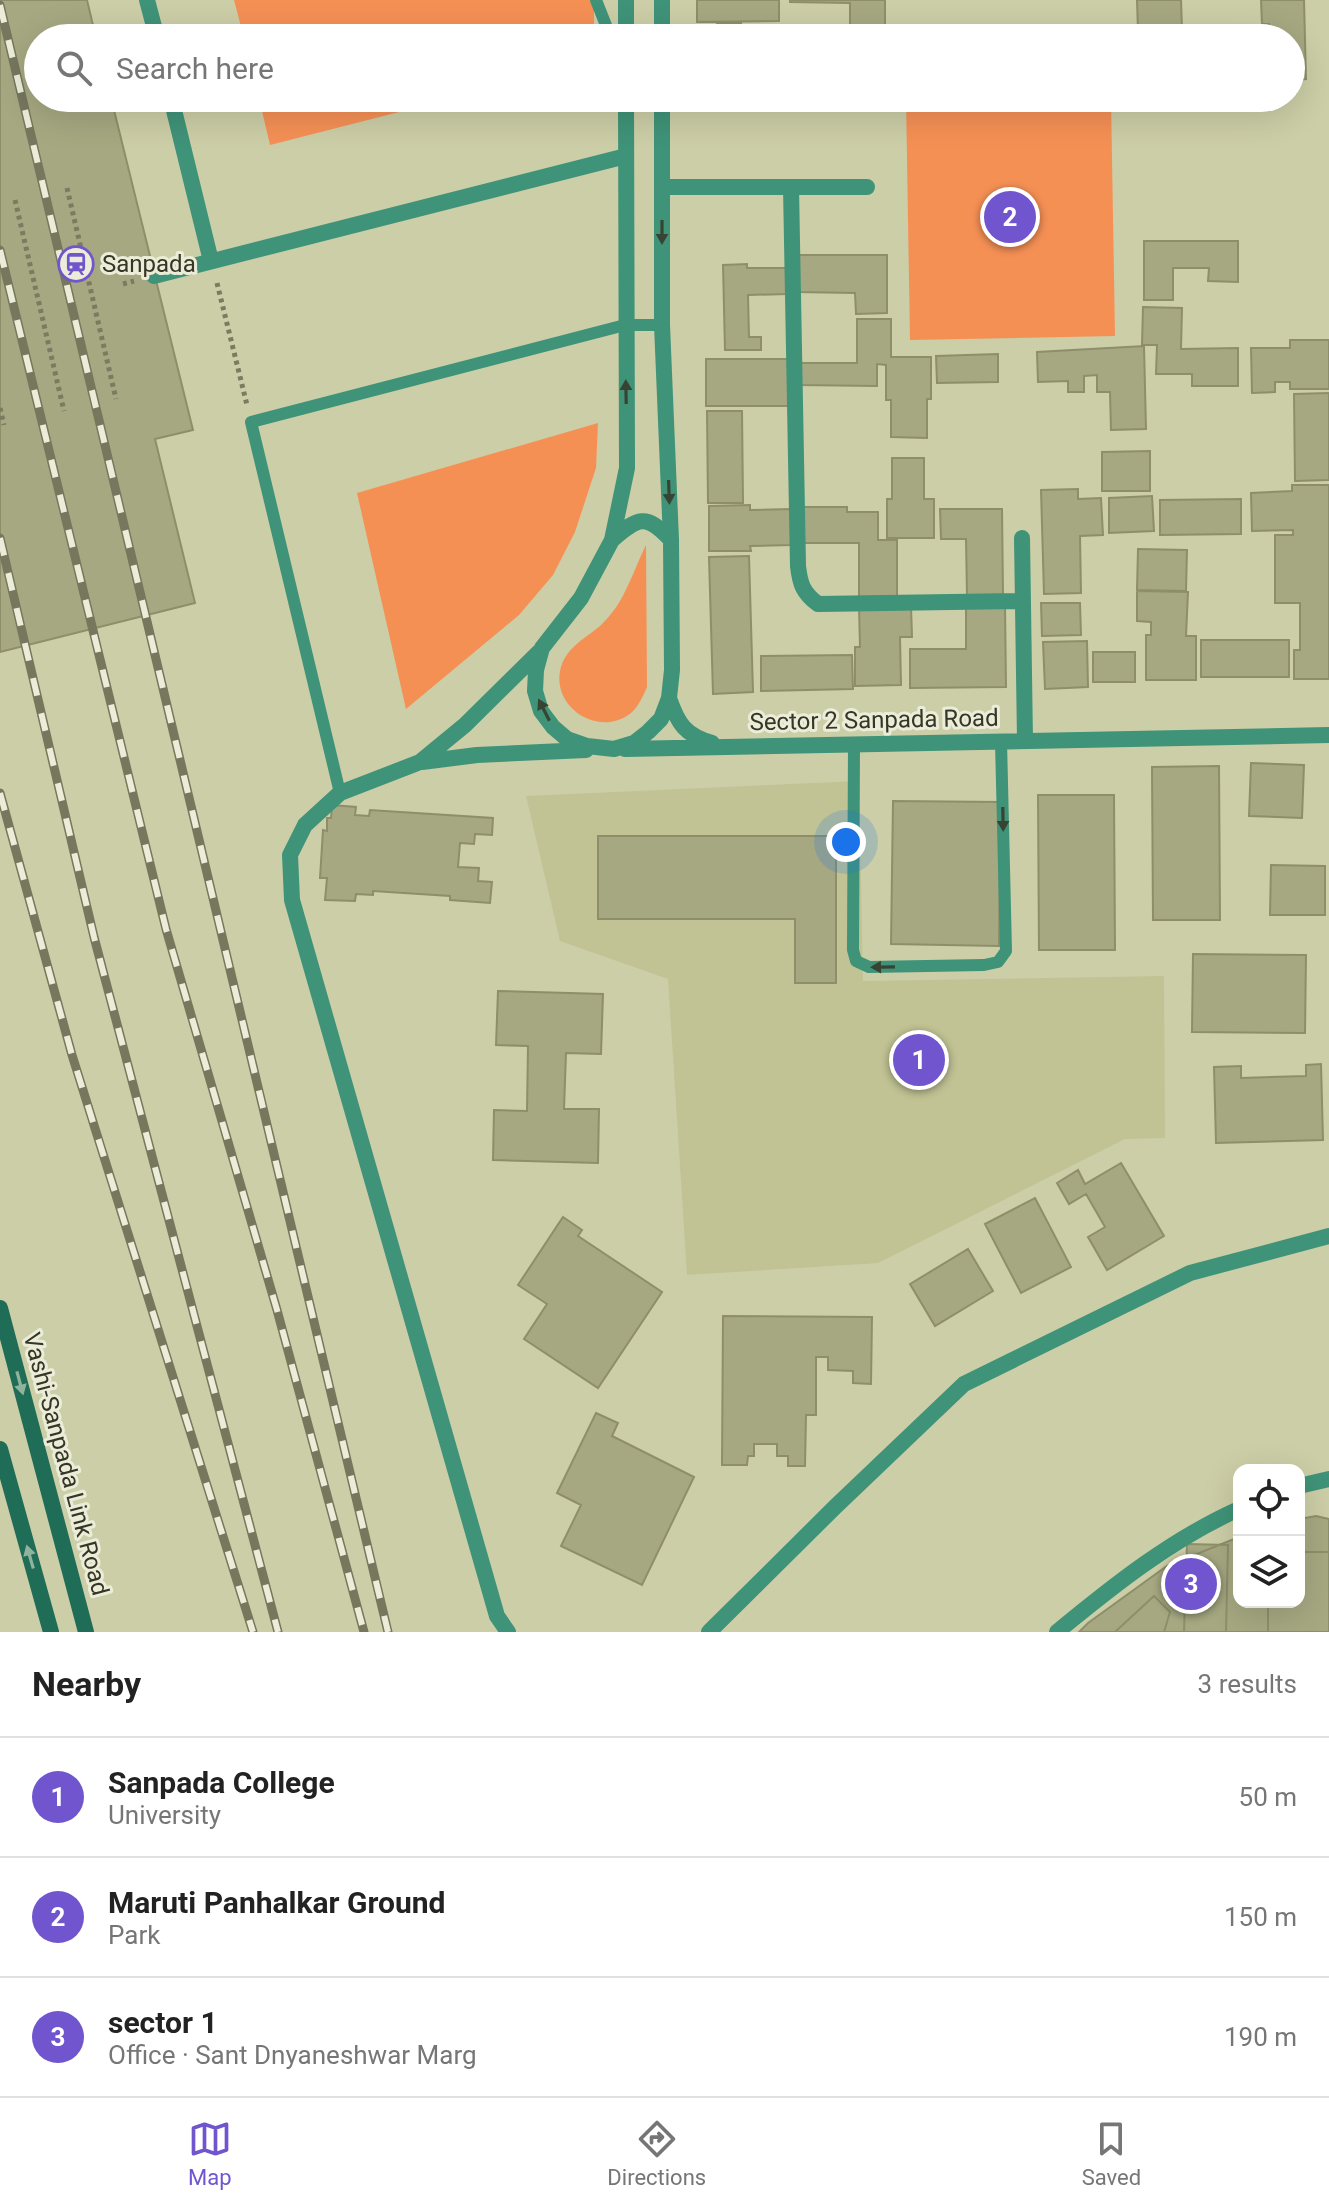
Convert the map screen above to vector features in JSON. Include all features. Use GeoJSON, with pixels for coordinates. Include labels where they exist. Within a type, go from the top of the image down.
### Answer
{"type":"FeatureCollection","features":[{"type":"Feature","properties":{"kind":"main road","name":"Vashi-Sanpada Link Road"},"geometry":{"type":"LineString","coordinates":[[0,1308],[4,1337],[86,1632]]}},
{"type":"Feature","properties":{"kind":"main road"},"geometry":{"type":"LineString","coordinates":[[0,1449],[51,1632]]}},
{"type":"Feature","properties":{"kind":"street"},"geometry":{"type":"LineString","coordinates":[[147,0],[153,24]]}},
{"type":"Feature","properties":{"kind":"street"},"geometry":{"type":"LineString","coordinates":[[626,0],[626,24]]}},
{"type":"Feature","properties":{"kind":"street"},"geometry":{"type":"LineString","coordinates":[[662,0],[662,24]]}},
{"type":"Feature","properties":{"kind":"street"},"geometry":{"type":"LineString","coordinates":[[174,112],[211,261]]}},
{"type":"Feature","properties":{"kind":"street"},"geometry":{"type":"LineString","coordinates":[[508,1632],[497,1616],[292,900],[290,855],[305,825],[340,793],[420,762],[465,725],[542,648],[581,598],[612,540],[627,468],[626,112]]}},
{"type":"Feature","properties":{"kind":"street"},"geometry":{"type":"LineString","coordinates":[[542,648],[535,691],[541,711],[567,739],[587,746],[614,749],[634,743],[661,719],[669,698],[672,670],[671,540],[662,325],[662,112]]}},
{"type":"Feature","properties":{"kind":"street"},"geometry":{"type":"LineString","coordinates":[[154,276],[626,156]]}},
{"type":"Feature","properties":{"kind":"street"},"geometry":{"type":"LineString","coordinates":[[662,187],[867,187]]}},
{"type":"Feature","properties":{"kind":"street"},"geometry":{"type":"LineString","coordinates":[[791,187],[798,566],[807,596],[818,604],[1023,601]]}},
{"type":"Feature","properties":{"kind":"street"},"geometry":{"type":"LineString","coordinates":[[612,540],[629,525],[642,521],[656,524],[671,540]]}},
{"type":"Feature","properties":{"kind":"street"},"geometry":{"type":"LineString","coordinates":[[1022,538],[1025,741]]}},
{"type":"Feature","properties":{"kind":"street"},"geometry":{"type":"LineString","coordinates":[[669,698],[675,717],[686,731],[725,747]]}},
{"type":"Feature","properties":{"kind":"street","name":"Sector 2 Sanpada Road"},"geometry":{"type":"LineString","coordinates":[[420,762],[477,755],[614,749],[1329,735]]}},
{"type":"Feature","properties":{"kind":"street"},"geometry":{"type":"LineString","coordinates":[[709,1632],[964,1384],[1190,1273],[1329,1236]]}},
{"type":"Feature","properties":{"kind":"street"},"geometry":{"type":"LineString","coordinates":[[1305,1485],[1329,1479]]}},
{"type":"Feature","properties":{"kind":"street"},"geometry":{"type":"LineString","coordinates":[[1057,1632],[1169,1546],[1233,1512]]}},
{"type":"Feature","properties":{"kind":"lane"},"geometry":{"type":"LineString","coordinates":[[596,0],[605,24]]}},
{"type":"Feature","properties":{"kind":"lane"},"geometry":{"type":"LineString","coordinates":[[340,793],[251,422],[625,325],[662,325]]}},
{"type":"Feature","properties":{"kind":"lane"},"geometry":{"type":"LineString","coordinates":[[854,744],[853,950],[856,961],[869,967],[984,965],[998,962],[1006,951],[1001,741]]}},
{"type":"Feature","properties":{"kind":"path"},"geometry":{"type":"LineString","coordinates":[[67,188],[116,399]]}},
{"type":"Feature","properties":{"kind":"path"},"geometry":{"type":"LineString","coordinates":[[15,200],[64,411]]}},
{"type":"Feature","properties":{"kind":"path"},"geometry":{"type":"LineString","coordinates":[[211,261],[251,422]]}},
{"type":"Feature","properties":{"kind":"path"},"geometry":{"type":"LineString","coordinates":[[0,408],[4,425]]}},
{"type":"Feature","properties":{"kind":"shaded area"},"geometry":{"type":"Polygon","coordinates":[[[234,0],[594,0],[594,24],[240,24],[234,0]]]}},
{"type":"Feature","properties":{"kind":"shaded area"},"geometry":{"type":"Polygon","coordinates":[[[262,112],[399,112],[270,145],[262,112]]]}},
{"type":"Feature","properties":{"kind":"shaded area"},"geometry":{"type":"Polygon","coordinates":[[[906,112],[1111,112],[1115,336],[910,340],[906,112]]]}},
{"type":"Feature","properties":{"kind":"shaded area"},"geometry":{"type":"Polygon","coordinates":[[[598,423],[596,468],[575,532],[553,575],[519,615],[406,709],[357,493],[598,423]]]}},
{"type":"Feature","properties":{"kind":"shaded area"},"geometry":{"type":"Polygon","coordinates":[[[646,545],[647,687],[631,713],[619,720],[593,721],[571,708],[564,697],[560,685],[562,663],[570,650],[600,626],[616,608],[646,545]]]}},
{"type":"Feature","properties":{"kind":"shaded area"},"geometry":{"type":"Polygon","coordinates":[[[859,781],[863,981],[1164,976],[1165,1138],[1125,1139],[878,1263],[687,1275],[668,979],[560,941],[526,796],[859,781]]]}},
{"type":"Feature","properties":{"kind":"building","name":"Sanpada"},"geometry":{"type":"Polygon","coordinates":[[[0,0],[87,0],[93,24],[24,24],[24,112],[114,112],[193,430],[155,439],[195,603],[0,652],[0,0]]]}},
{"type":"Feature","properties":{"kind":"building"},"geometry":{"type":"Polygon","coordinates":[[[697,0],[779,0],[779,21],[697,22],[697,0]]]}},
{"type":"Feature","properties":{"kind":"building"},"geometry":{"type":"Polygon","coordinates":[[[885,0],[885,24],[850,24],[850,3],[790,2],[885,0]]]}},
{"type":"Feature","properties":{"kind":"building"},"geometry":{"type":"Polygon","coordinates":[[[1137,0],[1181,0],[1182,24],[1138,24],[1137,0]]]}},
{"type":"Feature","properties":{"kind":"building"},"geometry":{"type":"Polygon","coordinates":[[[1261,0],[1304,0],[1305,24],[1262,24],[1261,0]]]}},
{"type":"Feature","properties":{"kind":"building"},"geometry":{"type":"Polygon","coordinates":[[[1144,241],[1238,241],[1238,282],[1208,281],[1209,268],[1173,268],[1173,300],[1144,300],[1144,241]]]}},
{"type":"Feature","properties":{"kind":"building"},"geometry":{"type":"Polygon","coordinates":[[[796,255],[887,255],[887,313],[856,314],[855,293],[796,292],[796,255]]]}},
{"type":"Feature","properties":{"kind":"building"},"geometry":{"type":"Polygon","coordinates":[[[747,264],[747,268],[787,268],[787,294],[748,295],[749,337],[761,337],[761,350],[725,350],[723,265],[747,264]]]}},
{"type":"Feature","properties":{"kind":"building"},"geometry":{"type":"Polygon","coordinates":[[[1143,307],[1182,308],[1181,349],[1238,348],[1238,386],[1192,386],[1192,374],[1156,374],[1157,345],[1142,345],[1143,307]]]}},
{"type":"Feature","properties":{"kind":"building"},"geometry":{"type":"Polygon","coordinates":[[[857,319],[891,319],[891,357],[931,357],[927,438],[891,437],[891,400],[886,400],[886,365],[877,364],[877,386],[797,385],[797,363],[857,363],[857,319]]]}},
{"type":"Feature","properties":{"kind":"building"},"geometry":{"type":"Polygon","coordinates":[[[1290,340],[1329,340],[1329,389],[1290,389],[1290,382],[1275,382],[1275,392],[1252,393],[1251,348],[1290,348],[1290,340]]]}},
{"type":"Feature","properties":{"kind":"building"},"geometry":{"type":"Polygon","coordinates":[[[1144,346],[1146,429],[1111,430],[1110,392],[1097,392],[1097,375],[1084,376],[1084,392],[1068,392],[1068,381],[1038,382],[1037,352],[1144,346]]]}},
{"type":"Feature","properties":{"kind":"building"},"geometry":{"type":"Polygon","coordinates":[[[998,354],[998,382],[937,383],[936,356],[998,354]]]}},
{"type":"Feature","properties":{"kind":"building"},"geometry":{"type":"Polygon","coordinates":[[[706,359],[789,359],[789,406],[706,406],[706,359]]]}},
{"type":"Feature","properties":{"kind":"building"},"geometry":{"type":"Polygon","coordinates":[[[1329,393],[1329,480],[1295,481],[1294,394],[1329,393]]]}},
{"type":"Feature","properties":{"kind":"building"},"geometry":{"type":"Polygon","coordinates":[[[707,411],[742,411],[743,503],[708,503],[707,411]]]}},
{"type":"Feature","properties":{"kind":"building"},"geometry":{"type":"Polygon","coordinates":[[[1150,451],[1150,491],[1102,491],[1102,452],[1150,451]]]}},
{"type":"Feature","properties":{"kind":"building"},"geometry":{"type":"Polygon","coordinates":[[[892,458],[924,458],[924,499],[934,499],[934,538],[887,538],[887,499],[892,499],[892,458]]]}},
{"type":"Feature","properties":{"kind":"building"},"geometry":{"type":"Polygon","coordinates":[[[1292,485],[1329,485],[1329,679],[1294,679],[1294,650],[1300,650],[1300,603],[1275,603],[1275,535],[1293,535],[1293,530],[1252,531],[1251,493],[1292,491],[1292,485]]]}},
{"type":"Feature","properties":{"kind":"building"},"geometry":{"type":"Polygon","coordinates":[[[1078,489],[1078,499],[1101,498],[1103,535],[1080,536],[1081,593],[1044,594],[1041,490],[1078,489]]]}},
{"type":"Feature","properties":{"kind":"building"},"geometry":{"type":"Polygon","coordinates":[[[1152,496],[1154,531],[1109,533],[1109,498],[1152,496]]]}},
{"type":"Feature","properties":{"kind":"building"},"geometry":{"type":"Polygon","coordinates":[[[1241,499],[1241,534],[1160,535],[1160,500],[1241,499]]]}},
{"type":"Feature","properties":{"kind":"building"},"geometry":{"type":"Polygon","coordinates":[[[750,505],[750,510],[791,509],[791,545],[750,546],[751,551],[709,551],[709,506],[750,505]]]}},
{"type":"Feature","properties":{"kind":"building"},"geometry":{"type":"Polygon","coordinates":[[[802,507],[847,507],[847,512],[878,512],[878,540],[897,540],[897,599],[859,599],[859,543],[802,543],[802,507]]]}},
{"type":"Feature","properties":{"kind":"building"},"geometry":{"type":"Polygon","coordinates":[[[940,509],[1002,509],[1003,595],[967,596],[966,539],[941,539],[940,509]]]}},
{"type":"Feature","properties":{"kind":"building"},"geometry":{"type":"Polygon","coordinates":[[[1138,549],[1187,550],[1186,591],[1137,590],[1138,549]]]}},
{"type":"Feature","properties":{"kind":"building"},"geometry":{"type":"Polygon","coordinates":[[[749,556],[753,692],[713,694],[709,557],[749,556]]]}},
{"type":"Feature","properties":{"kind":"building"},"geometry":{"type":"Polygon","coordinates":[[[1137,591],[1188,592],[1186,636],[1196,636],[1196,680],[1146,680],[1146,635],[1151,635],[1151,622],[1137,621],[1137,591]]]}},
{"type":"Feature","properties":{"kind":"building"},"geometry":{"type":"Polygon","coordinates":[[[1041,603],[1080,603],[1081,635],[1042,636],[1041,603]]]}},
{"type":"Feature","properties":{"kind":"building"},"geometry":{"type":"Polygon","coordinates":[[[911,606],[912,637],[900,637],[901,685],[855,686],[855,647],[860,647],[859,607],[911,606]]]}},
{"type":"Feature","properties":{"kind":"building"},"geometry":{"type":"Polygon","coordinates":[[[1005,607],[1006,687],[910,688],[910,649],[966,649],[966,608],[1005,607]]]}},
{"type":"Feature","properties":{"kind":"building"},"geometry":{"type":"Polygon","coordinates":[[[1201,640],[1289,640],[1289,677],[1201,677],[1201,640]]]}},
{"type":"Feature","properties":{"kind":"building"},"geometry":{"type":"Polygon","coordinates":[[[1087,641],[1088,687],[1045,689],[1043,642],[1087,641]]]}},
{"type":"Feature","properties":{"kind":"building"},"geometry":{"type":"Polygon","coordinates":[[[1093,652],[1135,652],[1135,682],[1093,682],[1093,652]]]}},
{"type":"Feature","properties":{"kind":"building"},"geometry":{"type":"Polygon","coordinates":[[[852,655],[853,689],[761,691],[761,656],[852,655]]]}},
{"type":"Feature","properties":{"kind":"building"},"geometry":{"type":"Polygon","coordinates":[[[1251,763],[1304,765],[1302,818],[1249,816],[1251,763]]]}},
{"type":"Feature","properties":{"kind":"building"},"geometry":{"type":"Polygon","coordinates":[[[1219,766],[1220,920],[1153,920],[1152,767],[1219,766]]]}},
{"type":"Feature","properties":{"kind":"building"},"geometry":{"type":"Polygon","coordinates":[[[1038,795],[1114,795],[1115,950],[1039,950],[1038,795]]]}},
{"type":"Feature","properties":{"kind":"building"},"geometry":{"type":"Polygon","coordinates":[[[893,801],[1000,802],[999,946],[891,944],[893,801]]]}},
{"type":"Feature","properties":{"kind":"building"},"geometry":{"type":"Polygon","coordinates":[[[332,805],[356,807],[355,815],[369,816],[370,810],[493,818],[492,835],[475,834],[474,844],[460,843],[458,867],[479,868],[478,881],[492,882],[490,903],[450,900],[450,896],[373,891],[373,895],[356,894],[355,901],[325,900],[327,878],[320,878],[323,830],[327,831],[327,818],[331,818],[332,805]]]}},
{"type":"Feature","properties":{"kind":"building"},"geometry":{"type":"Polygon","coordinates":[[[598,836],[836,836],[836,983],[795,983],[795,919],[598,919],[598,836]]]}},
{"type":"Feature","properties":{"kind":"building"},"geometry":{"type":"Polygon","coordinates":[[[1271,865],[1325,866],[1325,915],[1270,915],[1271,865]]]}},
{"type":"Feature","properties":{"kind":"building"},"geometry":{"type":"Polygon","coordinates":[[[1193,954],[1306,955],[1305,1033],[1192,1032],[1193,954]]]}},
{"type":"Feature","properties":{"kind":"building"},"geometry":{"type":"Polygon","coordinates":[[[498,991],[603,994],[601,1054],[566,1053],[564,1109],[599,1109],[598,1163],[493,1160],[494,1110],[527,1111],[528,1046],[496,1045],[498,991]]]}},
{"type":"Feature","properties":{"kind":"building"},"geometry":{"type":"Polygon","coordinates":[[[1321,1064],[1323,1140],[1216,1143],[1214,1067],[1241,1066],[1241,1078],[1306,1076],[1306,1065],[1321,1064]]]}},
{"type":"Feature","properties":{"kind":"building"},"geometry":{"type":"Polygon","coordinates":[[[1121,1163],[1164,1236],[1107,1270],[1088,1237],[1105,1227],[1086,1194],[1069,1204],[1057,1183],[1078,1170],[1085,1184],[1121,1163]]]}},
{"type":"Feature","properties":{"kind":"building"},"geometry":{"type":"Polygon","coordinates":[[[1035,1198],[1071,1267],[1021,1293],[985,1224],[1035,1198]]]}},
{"type":"Feature","properties":{"kind":"building"},"geometry":{"type":"Polygon","coordinates":[[[563,1217],[582,1230],[578,1236],[662,1292],[598,1388],[524,1339],[547,1304],[518,1285],[563,1217]]]}},
{"type":"Feature","properties":{"kind":"building"},"geometry":{"type":"Polygon","coordinates":[[[968,1249],[993,1291],[935,1326],[910,1284],[968,1249]]]}},
{"type":"Feature","properties":{"kind":"building"},"geometry":{"type":"Polygon","coordinates":[[[723,1316],[872,1317],[871,1384],[853,1383],[853,1371],[828,1370],[828,1357],[816,1357],[816,1415],[806,1415],[805,1466],[788,1466],[788,1456],[777,1456],[777,1444],[754,1444],[754,1456],[748,1456],[747,1465],[722,1465],[723,1316]]]}},
{"type":"Feature","properties":{"kind":"building"},"geometry":{"type":"Polygon","coordinates":[[[596,1413],[618,1423],[612,1436],[694,1477],[642,1585],[561,1546],[581,1505],[557,1493],[596,1413]]]}},
{"type":"Feature","properties":{"kind":"building"},"geometry":{"type":"Polygon","coordinates":[[[1316,1516],[1329,1519],[1329,1632],[1079,1632],[1167,1566],[1233,1539],[1233,1608],[1305,1608],[1305,1518],[1316,1516]]]}},
{"type":"Feature","properties":{"kind":"building"},"geometry":{"type":"Polygon","coordinates":[[[1187,1544],[1228,1545],[1226,1632],[1184,1632],[1187,1544]]]}},
{"type":"Feature","properties":{"kind":"building"},"geometry":{"type":"Polygon","coordinates":[[[1305,1552],[1329,1552],[1329,1632],[1268,1632],[1268,1608],[1305,1608],[1305,1552]]]}},
{"type":"Feature","properties":{"kind":"building"},"geometry":{"type":"Polygon","coordinates":[[[1154,1596],[1170,1612],[1164,1632],[1115,1632],[1154,1596]]]}},
{"type":"Feature","properties":{"kind":"railway"},"geometry":{"type":"LineString","coordinates":[[0,5],[24,106]]}},
{"type":"Feature","properties":{"kind":"railway"},"geometry":{"type":"LineString","coordinates":[[26,112],[388,1632]]}},
{"type":"Feature","properties":{"kind":"railway"},"geometry":{"type":"LineString","coordinates":[[0,250],[166,929],[277,1310],[364,1632]]}},
{"type":"Feature","properties":{"kind":"railway"},"geometry":{"type":"LineString","coordinates":[[0,538],[94,937],[278,1632]]}},
{"type":"Feature","properties":{"kind":"railway"},"geometry":{"type":"LineString","coordinates":[[0,793],[72,1055],[253,1632]]}},
{"type":"Feature","properties":{"kind":"place","name":"Maruti Panhalkar Ground"},"geometry":{"type":"Point","coordinates":[1010,217]}},
{"type":"Feature","properties":{"kind":"place","name":"Sanpada"},"geometry":{"type":"Point","coordinates":[76,264]}},
{"type":"Feature","properties":{"kind":"place","name":"Sanpada College"},"geometry":{"type":"Point","coordinates":[919,1060]}},
{"type":"Feature","properties":{"kind":"place","name":"sector 1"},"geometry":{"type":"Point","coordinates":[1191,1584]}}]}
